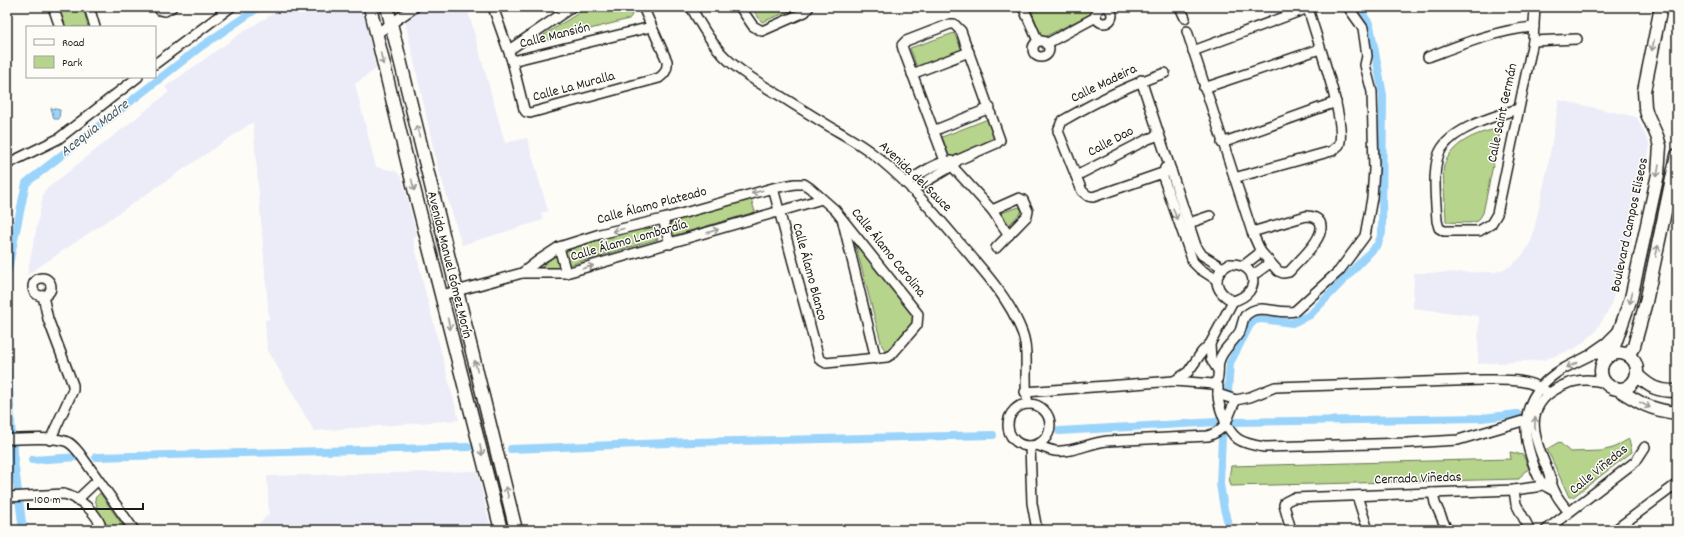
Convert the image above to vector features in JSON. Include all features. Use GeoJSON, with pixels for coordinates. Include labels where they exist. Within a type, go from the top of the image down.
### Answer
{"type":"FeatureCollection","features":[{"type":"Feature","properties":{"kind":"main road","name":"Avenida Manuel Gómez Morín"},"geometry":{"type":"LineString","coordinates":[[370,7],[501,530]]}},
{"type":"Feature","properties":{"kind":"main road","name":"Avenida Manuel Gómez Morín"},"geometry":{"type":"LineString","coordinates":[[387,7],[516,530]]}},
{"type":"Feature","properties":{"kind":"main road","name":"Boulevard Campos Eliseos"},"geometry":{"type":"LineString","coordinates":[[1609,356],[1621,329],[1631,298],[1658,174],[1660,154],[1657,136],[1647,114],[1644,95],[1661,7]]}},
{"type":"Feature","properties":{"kind":"main road"},"geometry":{"type":"LineString","coordinates":[[1628,355],[1634,346],[1646,302],[1677,154]]}},
{"type":"Feature","properties":{"kind":"main road"},"geometry":{"type":"LineString","coordinates":[[1594,353],[1607,344],[1621,329]]}},
{"type":"Feature","properties":{"kind":"main road"},"geometry":{"type":"LineString","coordinates":[[1611,385],[1626,387],[1635,380],[1637,375],[1636,364],[1628,355],[1623,353],[1609,356],[1602,367],[1603,378],[1611,385],[1649,408],[1677,413]]}},
{"type":"Feature","properties":{"kind":"main road"},"geometry":{"type":"LineString","coordinates":[[1637,375],[1652,388],[1677,391]]}},
{"type":"Feature","properties":{"kind":"street"},"geometry":{"type":"LineString","coordinates":[[53,7],[60,26]]}},
{"type":"Feature","properties":{"kind":"street"},"geometry":{"type":"LineString","coordinates":[[89,7],[95,26]]}},
{"type":"Feature","properties":{"kind":"street"},"geometry":{"type":"LineString","coordinates":[[160,9],[167,10],[172,7]]}},
{"type":"Feature","properties":{"kind":"street"},"geometry":{"type":"LineString","coordinates":[[156,63],[231,7]]}},
{"type":"Feature","properties":{"kind":"street"},"geometry":{"type":"LineString","coordinates":[[376,34],[415,7]]}},
{"type":"Feature","properties":{"kind":"street","name":"Calle La Muralla"},"geometry":{"type":"LineString","coordinates":[[494,7],[512,61],[524,109],[526,112],[530,113],[659,78],[664,75],[667,69],[667,61],[643,7]]}},
{"type":"Feature","properties":{"kind":"street"},"geometry":{"type":"LineString","coordinates":[[508,50],[572,7]]}},
{"type":"Feature","properties":{"kind":"street","name":"Avenida del Sauce"},"geometry":{"type":"LineString","coordinates":[[691,7],[711,40],[724,57],[741,71],[869,150],[934,212],[972,257],[1014,312],[1023,334],[1025,345],[1025,392],[1028,404]]}},
{"type":"Feature","properties":{"kind":"street"},"geometry":{"type":"LineString","coordinates":[[740,7],[753,26],[762,31],[805,12],[809,7]]}},
{"type":"Feature","properties":{"kind":"street"},"geometry":{"type":"LineString","coordinates":[[1180,7],[1185,18]]}},
{"type":"Feature","properties":{"kind":"street"},"geometry":{"type":"LineString","coordinates":[[1348,7],[1364,28],[1367,56],[1365,65],[1372,92],[1374,169],[1372,198],[1365,236],[1338,271],[1295,311],[1288,313],[1259,309],[1251,311],[1246,315],[1239,332],[1220,356],[1218,379],[1216,382],[1218,386],[1218,404],[1226,425],[1235,438],[1247,444],[1264,447],[1458,440],[1526,420]]}},
{"type":"Feature","properties":{"kind":"street","name":"Calle Saint Germán"},"geometry":{"type":"LineString","coordinates":[[1518,109],[1480,121],[1454,136],[1442,148],[1438,157],[1436,168],[1436,220],[1439,228],[1447,232],[1472,232],[1484,229],[1491,224],[1497,214],[1533,41],[1535,7]]}},
{"type":"Feature","properties":{"kind":"street"},"geometry":{"type":"LineString","coordinates":[[1026,8],[1042,43],[1098,11]]}},
{"type":"Feature","properties":{"kind":"street"},"geometry":{"type":"LineString","coordinates":[[1193,51],[1310,8],[1320,49],[1336,102],[1341,135],[1339,145],[1336,148],[1234,178]]}},
{"type":"Feature","properties":{"kind":"street"},"geometry":{"type":"LineString","coordinates":[[905,183],[952,163],[999,142],[1001,138],[961,31],[954,24],[950,24],[906,41],[902,45],[903,49],[933,131],[952,163],[992,210],[1009,235]]}},
{"type":"Feature","properties":{"kind":"street","name":"Calle Mansión"},"geometry":{"type":"LineString","coordinates":[[512,61],[651,27]]}},
{"type":"Feature","properties":{"kind":"street"},"geometry":{"type":"LineString","coordinates":[[1428,57],[1486,36],[1514,28],[1534,27]]}},
{"type":"Feature","properties":{"kind":"street"},"geometry":{"type":"LineString","coordinates":[[1187,31],[1222,143],[1252,232],[1261,252],[1278,271],[1283,273],[1288,272],[1317,240],[1321,233],[1321,226],[1318,220],[1313,216],[1306,216],[1252,232]]}},
{"type":"Feature","properties":{"kind":"street"},"geometry":{"type":"LineString","coordinates":[[1533,41],[1577,39]]}},
{"type":"Feature","properties":{"kind":"street"},"geometry":{"type":"LineString","coordinates":[[1204,88],[1320,49]]}},
{"type":"Feature","properties":{"kind":"street"},"geometry":{"type":"LineString","coordinates":[[912,74],[969,52]]}},
{"type":"Feature","properties":{"kind":"street","name":"Calle Madeira"},"geometry":{"type":"LineString","coordinates":[[1076,176],[1058,131],[1059,125],[1062,121],[1141,80],[1165,73]]}},
{"type":"Feature","properties":{"kind":"street"},"geometry":{"type":"LineString","coordinates":[[7,164],[58,139],[137,78]]}},
{"type":"Feature","properties":{"kind":"street"},"geometry":{"type":"LineString","coordinates":[[1141,80],[1168,161],[1167,171],[1163,177],[1193,262],[1200,269],[1217,280]]}},
{"type":"Feature","properties":{"kind":"street"},"geometry":{"type":"LineString","coordinates":[[1222,143],[1336,102]]}},
{"type":"Feature","properties":{"kind":"street"},"geometry":{"type":"LineString","coordinates":[[933,131],[990,108]]}},
{"type":"Feature","properties":{"kind":"street","name":"Calle Dao"},"geometry":{"type":"LineString","coordinates":[[1076,176],[1148,139],[1159,135]]}},
{"type":"Feature","properties":{"kind":"street"},"geometry":{"type":"LineString","coordinates":[[912,190],[952,163]]}},
{"type":"Feature","properties":{"kind":"street"},"geometry":{"type":"LineString","coordinates":[[1076,176],[1082,191],[1088,196],[1093,197],[1167,171]]}},
{"type":"Feature","properties":{"kind":"street"},"geometry":{"type":"LineString","coordinates":[[1167,171],[1189,223],[1196,246],[1202,255],[1223,268]]}},
{"type":"Feature","properties":{"kind":"street","name":"Calle Álamo Plateado"},"geometry":{"type":"LineString","coordinates":[[522,273],[559,247],[600,234],[663,219],[773,188],[795,184]]}},
{"type":"Feature","properties":{"kind":"street","name":"Calle Álamo Carolina"},"geometry":{"type":"LineString","coordinates":[[795,184],[804,184],[842,218],[914,308],[919,317],[917,325],[892,354],[887,357],[826,363],[822,362]]}},
{"type":"Feature","properties":{"kind":"street","name":"Calle Álamo Blanco"},"geometry":{"type":"LineString","coordinates":[[773,188],[816,353],[822,362]]}},
{"type":"Feature","properties":{"kind":"street"},"geometry":{"type":"LineString","coordinates":[[992,210],[1019,198],[1023,200],[1028,214],[996,248]]}},
{"type":"Feature","properties":{"kind":"street","name":"Calle Álamo Lombardía"},"geometry":{"type":"LineString","coordinates":[[442,295],[522,273],[566,273],[822,199]]}},
{"type":"Feature","properties":{"kind":"street"},"geometry":{"type":"LineString","coordinates":[[1189,223],[1210,216]]}},
{"type":"Feature","properties":{"kind":"street"},"geometry":{"type":"LineString","coordinates":[[842,218],[876,358]]}},
{"type":"Feature","properties":{"kind":"street"},"geometry":{"type":"LineString","coordinates":[[663,219],[670,244]]}},
{"type":"Feature","properties":{"kind":"street"},"geometry":{"type":"LineString","coordinates":[[559,247],[566,273]]}},
{"type":"Feature","properties":{"kind":"street"},"geometry":{"type":"LineString","coordinates":[[1243,266],[1261,252]]}},
{"type":"Feature","properties":{"kind":"street"},"geometry":{"type":"LineString","coordinates":[[1252,276],[1270,263]]}},
{"type":"Feature","properties":{"kind":"street"},"geometry":{"type":"LineString","coordinates":[[1174,381],[1188,372],[1202,352],[1210,344],[1233,301],[1246,296],[1251,290],[1253,284],[1252,276],[1249,270],[1243,266],[1229,264],[1219,273],[1217,280],[1221,293],[1233,301]]}},
{"type":"Feature","properties":{"kind":"street"},"geometry":{"type":"LineString","coordinates":[[43,296],[48,319],[73,385],[73,390],[50,440]]}},
{"type":"Feature","properties":{"kind":"street"},"geometry":{"type":"LineString","coordinates":[[1210,344],[1211,359],[1218,370]]}},
{"type":"Feature","properties":{"kind":"street"},"geometry":{"type":"LineString","coordinates":[[1543,484],[1526,442],[1526,420],[1532,399],[1541,387],[1561,370],[1594,353],[1609,356]]}},
{"type":"Feature","properties":{"kind":"street"},"geometry":{"type":"LineString","coordinates":[[1218,394],[1236,400],[1250,397],[1275,387],[1516,380],[1530,382],[1549,393]]}},
{"type":"Feature","properties":{"kind":"street","name":"Calle Viñedas"},"geometry":{"type":"LineString","coordinates":[[1554,491],[1552,481],[1536,441],[1534,421],[1536,411],[1540,403],[1549,393],[1570,382],[1583,380],[1611,385]]}},
{"type":"Feature","properties":{"kind":"street"},"geometry":{"type":"LineString","coordinates":[[1025,392],[1174,381],[1213,384],[1216,382]]}},
{"type":"Feature","properties":{"kind":"street"},"geometry":{"type":"LineString","coordinates":[[1033,446],[1047,437],[1050,431],[1049,418],[1040,408],[1028,404],[1015,410],[1011,416],[1009,430],[1016,441],[1033,446],[1055,451],[1075,450],[1092,443],[1106,441],[1208,436],[1214,434],[1226,425],[1236,400]]}},
{"type":"Feature","properties":{"kind":"street"},"geometry":{"type":"LineString","coordinates":[[7,439],[65,441],[76,449],[134,530]]}},
{"type":"Feature","properties":{"kind":"street"},"geometry":{"type":"LineString","coordinates":[[1526,442],[1536,441]]}},
{"type":"Feature","properties":{"kind":"street"},"geometry":{"type":"LineString","coordinates":[[1033,446],[1032,502],[1037,530]]}},
{"type":"Feature","properties":{"kind":"street","name":"Calle Viñedas"},"geometry":{"type":"LineString","coordinates":[[1546,530],[1636,461],[1645,447]]}},
{"type":"Feature","properties":{"kind":"street"},"geometry":{"type":"LineString","coordinates":[[80,501],[98,480]]}},
{"type":"Feature","properties":{"kind":"street","name":"Cerrada Viñedas"},"geometry":{"type":"LineString","coordinates":[[1291,530],[1284,509],[1285,502],[1293,498],[1514,490],[1552,481]]}},
{"type":"Feature","properties":{"kind":"street","name":"Calle Viñedas"},"geometry":{"type":"LineString","coordinates":[[1543,484],[1554,491],[1569,512]]}},
{"type":"Feature","properties":{"kind":"street"},"geometry":{"type":"LineString","coordinates":[[1615,530],[1677,484]]}},
{"type":"Feature","properties":{"kind":"street"},"geometry":{"type":"LineString","coordinates":[[1514,490],[1516,504],[1530,530]]}},
{"type":"Feature","properties":{"kind":"street"},"geometry":{"type":"LineString","coordinates":[[1433,493],[1435,503],[1447,530]]}},
{"type":"Feature","properties":{"kind":"street"},"geometry":{"type":"LineString","coordinates":[[7,496],[64,494],[80,501],[96,519],[102,530]]}},
{"type":"Feature","properties":{"kind":"street"},"geometry":{"type":"LineString","coordinates":[[1356,496],[1368,530]]}},
{"type":"Feature","properties":{"kind":"shaded area"},"geometry":{"type":"Polygon","coordinates":[[[284,7],[362,7],[376,69],[355,84],[376,167],[396,171],[402,178],[417,237],[413,238],[423,283],[459,420],[314,431],[267,349],[265,320],[269,319],[253,122],[27,275],[44,191],[169,92],[165,87],[243,32],[284,7]]]}},
{"type":"Feature","properties":{"kind":"shaded area"},"geometry":{"type":"Polygon","coordinates":[[[425,7],[467,7],[505,143],[527,138],[548,211],[541,213],[543,220],[462,245],[437,164],[405,21],[425,7]]]}},
{"type":"Feature","properties":{"kind":"shaded area"},"geometry":{"type":"Polygon","coordinates":[[[1559,100],[1637,117],[1650,146],[1629,252],[1610,308],[1595,332],[1585,341],[1574,349],[1543,360],[1478,364],[1479,316],[1413,308],[1414,273],[1495,272],[1509,267],[1518,260],[1527,249],[1532,239],[1548,166],[1559,100]]]}},
{"type":"Feature","properties":{"kind":"shaded area"},"geometry":{"type":"Polygon","coordinates":[[[477,471],[491,530],[253,530],[269,514],[267,476],[477,471]]]}},
{"type":"Feature","properties":{"kind":"green space"},"geometry":{"type":"Polygon","coordinates":[[[59,7],[83,7],[88,26],[65,26],[59,7]]]}},
{"type":"Feature","properties":{"kind":"green space"},"geometry":{"type":"Polygon","coordinates":[[[588,7],[628,7],[632,15],[629,19],[528,45],[588,7]]]}},
{"type":"Feature","properties":{"kind":"green space"},"geometry":{"type":"Polygon","coordinates":[[[757,7],[800,7],[762,22],[752,9],[757,7]]]}},
{"type":"Feature","properties":{"kind":"green space"},"geometry":{"type":"Polygon","coordinates":[[[1041,7],[1092,7],[1095,12],[1042,38],[1032,12],[1041,7]]]}},
{"type":"Feature","properties":{"kind":"green space"},"geometry":{"type":"Polygon","coordinates":[[[954,33],[963,52],[917,68],[910,48],[954,33]]]}},
{"type":"Feature","properties":{"kind":"green space"},"geometry":{"type":"Polygon","coordinates":[[[988,119],[996,139],[950,158],[942,137],[988,119]]]}},
{"type":"Feature","properties":{"kind":"green space"},"geometry":{"type":"Polygon","coordinates":[[[1498,129],[1500,132],[1483,213],[1478,221],[1469,223],[1446,222],[1444,166],[1447,158],[1452,151],[1466,140],[1482,133],[1498,129]]]}},
{"type":"Feature","properties":{"kind":"green space"},"geometry":{"type":"Polygon","coordinates":[[[751,198],[755,212],[672,236],[668,221],[751,198]]]}},
{"type":"Feature","properties":{"kind":"green space"},"geometry":{"type":"Polygon","coordinates":[[[1019,207],[1022,211],[1009,225],[1001,213],[1019,207]]]}},
{"type":"Feature","properties":{"kind":"green space"},"geometry":{"type":"Polygon","coordinates":[[[655,225],[658,239],[569,265],[564,249],[655,225]]]}},
{"type":"Feature","properties":{"kind":"green space"},"geometry":{"type":"Polygon","coordinates":[[[854,239],[917,318],[889,350],[886,351],[882,346],[854,239]]]}},
{"type":"Feature","properties":{"kind":"green space"},"geometry":{"type":"Polygon","coordinates":[[[557,254],[560,268],[540,268],[557,254]]]}},
{"type":"Feature","properties":{"kind":"green space"},"geometry":{"type":"Polygon","coordinates":[[[1629,439],[1632,452],[1573,497],[1569,497],[1547,449],[1559,442],[1570,452],[1601,451],[1613,448],[1629,439]]]}},
{"type":"Feature","properties":{"kind":"green space"},"geometry":{"type":"Polygon","coordinates":[[[1510,452],[1523,455],[1529,469],[1524,472],[1519,479],[1231,486],[1229,478],[1231,466],[1511,459],[1510,452]]]}},
{"type":"Feature","properties":{"kind":"green space"},"geometry":{"type":"Polygon","coordinates":[[[100,493],[126,530],[102,530],[95,498],[100,493]]]}},
{"type":"Feature","properties":{"kind":"water"},"geometry":{"type":"Polygon","coordinates":[[[51,108],[60,110],[59,119],[54,119],[51,108]]]}},
{"type":"Feature","properties":{"kind":"waterway","name":"Acequia Madre"},"geometry":{"type":"LineString","coordinates":[[7,274],[26,183],[199,48],[259,7]]}},
{"type":"Feature","properties":{"kind":"waterway"},"geometry":{"type":"LineString","coordinates":[[1228,392],[1230,363],[1250,325],[1255,320],[1262,319],[1292,323],[1310,315],[1378,244],[1382,233],[1383,95],[1370,25],[1358,7]]}},
{"type":"Feature","properties":{"kind":"waterway","name":"Acequia Madre"},"geometry":{"type":"LineString","coordinates":[[7,359],[13,453],[23,530]]}},
{"type":"Feature","properties":{"kind":"waterway"},"geometry":{"type":"LineString","coordinates":[[1235,422],[1482,418],[1517,414]]}},
{"type":"Feature","properties":{"kind":"waterway"},"geometry":{"type":"LineString","coordinates":[[1059,431],[1217,422]]}},
{"type":"Feature","properties":{"kind":"waterway"},"geometry":{"type":"LineString","coordinates":[[511,449],[693,442],[993,435]]}},
{"type":"Feature","properties":{"kind":"waterway"},"geometry":{"type":"LineString","coordinates":[[1222,437],[1220,484],[1224,509],[1230,530]]}},
{"type":"Feature","properties":{"kind":"waterway"},"geometry":{"type":"LineString","coordinates":[[96,457],[470,447]]}},
{"type":"Feature","properties":{"kind":"waterway"},"geometry":{"type":"LineString","coordinates":[[32,460],[79,457]]}}]}
